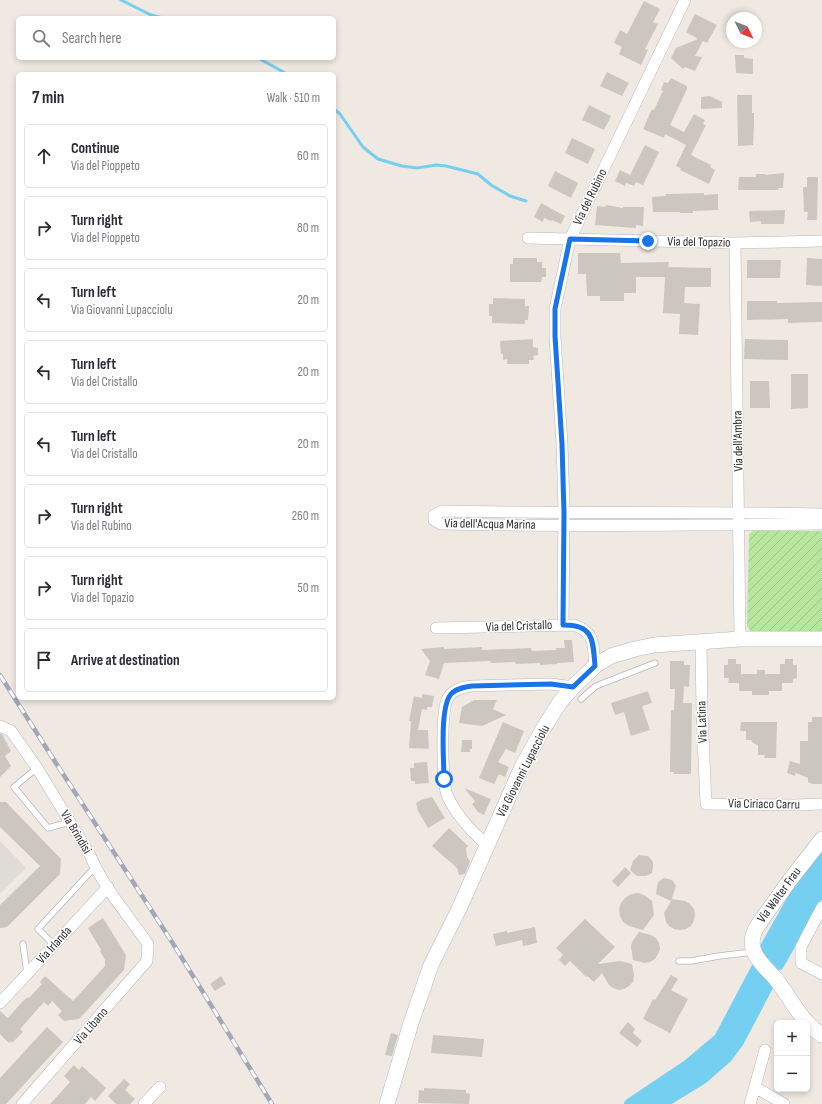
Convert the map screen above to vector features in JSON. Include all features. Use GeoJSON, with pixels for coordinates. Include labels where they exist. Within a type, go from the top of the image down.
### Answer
{"type":"FeatureCollection","features":[{"type":"Feature","properties":{"kind":"street","name":"Via del Rubino"},"geometry":{"type":"LineString","coordinates":[[563,625],[564,513],[555,309],[570,239],[685,0]]}},
{"type":"Feature","properties":{"kind":"street","name":"Via del Topazio"},"geometry":{"type":"LineString","coordinates":[[528,238],[735,243],[799,237],[822,241]]}},
{"type":"Feature","properties":{"kind":"street","name":"Via dell'Ambra"},"geometry":{"type":"LineString","coordinates":[[735,243],[740,639]]}},
{"type":"Feature","properties":{"kind":"street","name":"Via dell'Acqua Marina"},"geometry":{"type":"LineString","coordinates":[[822,514],[739,512],[564,513],[442,511],[434,515],[435,522],[441,524],[521,526],[822,524]]}},
{"type":"Feature","properties":{"kind":"street","name":"Via del Cristallo"},"geometry":{"type":"LineString","coordinates":[[436,628],[574,625],[585,629],[591,635],[595,666]]}},
{"type":"Feature","properties":{"kind":"street","name":"Via Giovanni Lupacciolu"},"geometry":{"type":"LineString","coordinates":[[387,1104],[411,1023],[431,965],[529,754],[560,702],[577,693],[595,666],[611,656],[635,648],[654,644],[740,639],[822,639]]}},
{"type":"Feature","properties":{"kind":"street","name":"Via Latina"},"geometry":{"type":"LineString","coordinates":[[701,641],[702,713],[706,804]]}},
{"type":"Feature","properties":{"kind":"street"},"geometry":{"type":"LineString","coordinates":[[487,845],[452,806],[446,792],[444,779],[444,718],[447,700],[452,693],[461,688],[472,686],[551,684],[577,693]]}},
{"type":"Feature","properties":{"kind":"street","name":"Via Brindisi"},"geometry":{"type":"LineString","coordinates":[[0,726],[11,731],[37,768],[90,855],[95,867],[148,944]]}},
{"type":"Feature","properties":{"kind":"street","name":"Via Ciriaco Carru"},"geometry":{"type":"LineString","coordinates":[[706,804],[822,804]]}},
{"type":"Feature","properties":{"kind":"street","name":"Via Walter Frau"},"geometry":{"type":"LineString","coordinates":[[755,954],[752,943],[754,933],[758,925],[822,839]]}},
{"type":"Feature","properties":{"kind":"street","name":"Via Irlanda"},"geometry":{"type":"LineString","coordinates":[[0,1003],[108,887]]}},
{"type":"Feature","properties":{"kind":"street"},"geometry":{"type":"LineString","coordinates":[[822,907],[801,947],[801,963],[822,974]]}},
{"type":"Feature","properties":{"kind":"street","name":"Via Libano"},"geometry":{"type":"LineString","coordinates":[[22,1104],[147,961],[148,944]]}},
{"type":"Feature","properties":{"kind":"street"},"geometry":{"type":"LineString","coordinates":[[755,954],[802,1016],[815,1031],[822,1035]]}},
{"type":"Feature","properties":{"kind":"street"},"geometry":{"type":"LineString","coordinates":[[750,1104],[764,1050]]}},
{"type":"Feature","properties":{"kind":"street"},"geometry":{"type":"LineString","coordinates":[[144,1104],[160,1087]]}},
{"type":"Feature","properties":{"kind":"street"},"geometry":{"type":"LineString","coordinates":[[754,1087],[784,1104]]}},
{"type":"Feature","properties":{"kind":"lane"},"geometry":{"type":"LineString","coordinates":[[577,693],[655,663]]}},
{"type":"Feature","properties":{"kind":"lane"},"geometry":{"type":"LineString","coordinates":[[37,768],[14,787],[48,828],[70,822]]}},
{"type":"Feature","properties":{"kind":"lane"},"geometry":{"type":"LineString","coordinates":[[54,945],[38,929],[95,867]]}},
{"type":"Feature","properties":{"kind":"lane"},"geometry":{"type":"LineString","coordinates":[[23,944],[27,975]]}},
{"type":"Feature","properties":{"kind":"lane"},"geometry":{"type":"LineString","coordinates":[[679,961],[691,961],[719,956],[755,954]]}},
{"type":"Feature","properties":{"kind":"green space"},"geometry":{"type":"Polygon","coordinates":[[[753,531],[822,531],[822,632],[751,632],[747,626],[749,534],[753,531]]]}},
{"type":"Feature","properties":{"kind":"shaded area"},"geometry":{"type":"Polygon","coordinates":[[[0,841],[26,868],[0,894],[0,841]]]}},
{"type":"Feature","properties":{"kind":"building"},"geometry":{"type":"Polygon","coordinates":[[[644,1],[660,9],[653,22],[658,24],[645,49],[648,50],[641,65],[619,54],[622,47],[614,43],[620,30],[627,34],[644,1]]]}},
{"type":"Feature","properties":{"kind":"building"},"geometry":{"type":"Polygon","coordinates":[[[695,14],[717,25],[707,43],[703,41],[695,56],[702,57],[695,71],[685,67],[683,69],[671,58],[676,48],[698,39],[686,32],[695,14]]]}},
{"type":"Feature","properties":{"kind":"building"},"geometry":{"type":"Polygon","coordinates":[[[735,55],[744,55],[744,58],[753,59],[753,74],[736,73],[735,55]]]}},
{"type":"Feature","properties":{"kind":"building"},"geometry":{"type":"Polygon","coordinates":[[[607,72],[629,83],[622,96],[600,86],[607,72]]]}},
{"type":"Feature","properties":{"kind":"building"},"geometry":{"type":"Polygon","coordinates":[[[671,78],[687,86],[687,89],[670,125],[684,132],[694,114],[705,120],[703,124],[706,125],[691,155],[711,165],[710,167],[715,170],[709,184],[680,170],[681,168],[676,166],[686,145],[665,134],[664,138],[643,129],[652,109],[654,110],[663,91],[661,90],[664,82],[668,83],[671,78]]]}},
{"type":"Feature","properties":{"kind":"building"},"geometry":{"type":"Polygon","coordinates":[[[737,95],[752,95],[752,113],[754,113],[753,145],[738,146],[737,95]]]}},
{"type":"Feature","properties":{"kind":"building"},"geometry":{"type":"Polygon","coordinates":[[[710,96],[722,102],[722,108],[701,109],[701,97],[710,96]]]}},
{"type":"Feature","properties":{"kind":"building"},"geometry":{"type":"Polygon","coordinates":[[[589,105],[611,116],[604,130],[582,120],[589,105]]]}},
{"type":"Feature","properties":{"kind":"building"},"geometry":{"type":"Polygon","coordinates":[[[572,138],[595,149],[588,164],[565,153],[572,138]]]}},
{"type":"Feature","properties":{"kind":"building"},"geometry":{"type":"Polygon","coordinates":[[[645,145],[659,152],[643,185],[636,182],[634,186],[626,183],[625,186],[615,181],[620,170],[630,175],[645,145]]]}},
{"type":"Feature","properties":{"kind":"building"},"geometry":{"type":"Polygon","coordinates":[[[555,171],[578,183],[571,198],[548,186],[555,171]]]}},
{"type":"Feature","properties":{"kind":"building"},"geometry":{"type":"Polygon","coordinates":[[[784,173],[783,188],[778,188],[779,190],[738,190],[739,177],[756,177],[756,174],[765,175],[784,173]]]}},
{"type":"Feature","properties":{"kind":"building"},"geometry":{"type":"Polygon","coordinates":[[[807,177],[818,177],[817,220],[807,220],[808,212],[804,212],[803,187],[807,187],[807,177]]]}},
{"type":"Feature","properties":{"kind":"building"},"geometry":{"type":"Polygon","coordinates":[[[704,193],[704,195],[718,194],[718,210],[693,211],[693,213],[653,212],[652,197],[666,196],[666,194],[704,193]]]}},
{"type":"Feature","properties":{"kind":"building"},"geometry":{"type":"Polygon","coordinates":[[[541,203],[565,216],[561,224],[544,218],[543,222],[534,217],[541,203]]]}},
{"type":"Feature","properties":{"kind":"building"},"geometry":{"type":"Polygon","coordinates":[[[606,205],[623,208],[644,207],[643,226],[636,225],[636,228],[595,225],[597,206],[605,207],[606,205]]]}},
{"type":"Feature","properties":{"kind":"building"},"geometry":{"type":"Polygon","coordinates":[[[785,210],[784,224],[761,224],[761,221],[750,222],[749,211],[785,210]]]}},
{"type":"Feature","properties":{"kind":"building"},"geometry":{"type":"Polygon","coordinates":[[[578,253],[620,253],[621,263],[669,262],[668,267],[711,268],[711,287],[685,287],[684,303],[700,304],[698,335],[679,334],[680,314],[663,313],[665,277],[636,277],[636,293],[624,293],[624,301],[600,301],[600,296],[587,296],[586,274],[578,274],[578,253]]]}},
{"type":"Feature","properties":{"kind":"building"},"geometry":{"type":"Polygon","coordinates":[[[513,258],[537,258],[537,262],[542,262],[542,268],[546,268],[546,277],[542,277],[541,282],[510,282],[510,264],[513,264],[513,258]]]}},
{"type":"Feature","properties":{"kind":"building"},"geometry":{"type":"Polygon","coordinates":[[[807,258],[822,259],[822,286],[806,285],[807,258]]]}},
{"type":"Feature","properties":{"kind":"building"},"geometry":{"type":"Polygon","coordinates":[[[747,260],[781,260],[780,278],[747,278],[747,260]]]}},
{"type":"Feature","properties":{"kind":"building"},"geometry":{"type":"Polygon","coordinates":[[[493,298],[525,299],[525,306],[529,306],[528,320],[525,320],[525,324],[492,323],[492,316],[489,316],[489,304],[493,304],[493,298]]]}},
{"type":"Feature","properties":{"kind":"building"},"geometry":{"type":"Polygon","coordinates":[[[747,301],[777,301],[777,303],[822,302],[822,322],[788,323],[788,319],[747,320],[747,301]]]}},
{"type":"Feature","properties":{"kind":"building"},"geometry":{"type":"Polygon","coordinates":[[[533,339],[533,347],[538,348],[538,355],[533,356],[534,360],[529,360],[529,364],[507,364],[507,359],[503,360],[500,341],[533,339]]]}},
{"type":"Feature","properties":{"kind":"building"},"geometry":{"type":"Polygon","coordinates":[[[745,339],[788,340],[788,360],[744,359],[745,339]]]}},
{"type":"Feature","properties":{"kind":"building"},"geometry":{"type":"Polygon","coordinates":[[[791,374],[808,374],[808,408],[791,409],[791,374]]]}},
{"type":"Feature","properties":{"kind":"building"},"geometry":{"type":"Polygon","coordinates":[[[750,381],[769,381],[770,408],[750,408],[750,381]]]}},
{"type":"Feature","properties":{"kind":"building"},"geometry":{"type":"Polygon","coordinates":[[[564,640],[572,640],[574,662],[540,665],[540,663],[491,663],[490,661],[444,663],[439,679],[425,675],[430,661],[421,649],[444,647],[444,649],[482,647],[482,650],[531,648],[532,651],[556,650],[556,648],[565,648],[564,640]]]}},
{"type":"Feature","properties":{"kind":"building"},"geometry":{"type":"Polygon","coordinates":[[[728,659],[736,659],[736,664],[741,664],[741,674],[757,674],[757,670],[765,670],[765,674],[780,674],[780,664],[785,664],[785,659],[793,659],[793,665],[797,665],[797,678],[793,679],[793,683],[782,683],[782,691],[769,691],[769,695],[752,695],[752,691],[739,691],[739,683],[728,683],[729,678],[724,678],[724,665],[728,665],[728,659]]]}},
{"type":"Feature","properties":{"kind":"building"},"geometry":{"type":"Polygon","coordinates":[[[670,661],[684,661],[684,665],[690,665],[689,687],[684,686],[683,703],[692,703],[691,774],[674,774],[674,772],[670,772],[671,710],[674,710],[675,689],[670,689],[670,661]]]}},
{"type":"Feature","properties":{"kind":"building"},"geometry":{"type":"Polygon","coordinates":[[[648,691],[652,703],[642,706],[650,730],[631,736],[624,712],[615,715],[611,703],[648,691]]]}},
{"type":"Feature","properties":{"kind":"building"},"geometry":{"type":"Polygon","coordinates":[[[422,694],[434,696],[432,707],[427,707],[427,710],[422,709],[418,730],[428,730],[429,749],[409,748],[411,721],[409,721],[414,696],[422,698],[422,694]]]}},
{"type":"Feature","properties":{"kind":"building"},"geometry":{"type":"Polygon","coordinates":[[[474,700],[497,700],[493,709],[506,715],[482,726],[459,723],[462,707],[474,700]]]}},
{"type":"Feature","properties":{"kind":"building"},"geometry":{"type":"Polygon","coordinates":[[[812,717],[822,717],[822,784],[813,784],[808,782],[808,778],[796,773],[795,776],[787,773],[790,761],[800,764],[800,741],[808,741],[808,722],[812,722],[812,717]]]}},
{"type":"Feature","properties":{"kind":"building"},"geometry":{"type":"Polygon","coordinates":[[[503,722],[524,731],[515,753],[506,749],[498,762],[509,767],[505,777],[499,774],[494,784],[479,778],[503,722]]]}},
{"type":"Feature","properties":{"kind":"building"},"geometry":{"type":"Polygon","coordinates":[[[741,722],[777,722],[776,758],[764,758],[765,755],[758,755],[758,745],[753,743],[751,740],[746,740],[746,731],[740,731],[741,722]]]}},
{"type":"Feature","properties":{"kind":"building"},"geometry":{"type":"Polygon","coordinates":[[[0,734],[2,734],[11,751],[5,756],[11,766],[0,777],[0,734]]]}},
{"type":"Feature","properties":{"kind":"building"},"geometry":{"type":"Polygon","coordinates":[[[462,740],[472,740],[472,749],[470,749],[470,752],[461,752],[462,740]]]}},
{"type":"Feature","properties":{"kind":"building"},"geometry":{"type":"Polygon","coordinates":[[[427,762],[429,783],[415,784],[415,781],[411,781],[410,768],[414,768],[414,763],[427,762]]]}},
{"type":"Feature","properties":{"kind":"building"},"geometry":{"type":"Polygon","coordinates":[[[464,788],[491,799],[484,815],[478,812],[472,804],[475,801],[464,788]]]}},
{"type":"Feature","properties":{"kind":"building"},"geometry":{"type":"Polygon","coordinates":[[[432,797],[445,818],[428,828],[418,811],[416,803],[432,797]]]}},
{"type":"Feature","properties":{"kind":"building"},"geometry":{"type":"Polygon","coordinates":[[[0,802],[6,802],[61,859],[60,874],[7,927],[0,928],[0,905],[40,866],[0,827],[0,802]]]}},
{"type":"Feature","properties":{"kind":"building"},"geometry":{"type":"Polygon","coordinates":[[[449,828],[468,846],[466,848],[467,857],[470,861],[465,874],[459,875],[457,868],[432,846],[449,828]]]}},
{"type":"Feature","properties":{"kind":"building"},"geometry":{"type":"Polygon","coordinates":[[[639,855],[648,856],[653,862],[652,873],[646,876],[637,876],[630,870],[633,861],[639,855]]]}},
{"type":"Feature","properties":{"kind":"building"},"geometry":{"type":"Polygon","coordinates":[[[625,867],[631,873],[618,887],[612,881],[625,867]]]}},
{"type":"Feature","properties":{"kind":"building"},"geometry":{"type":"Polygon","coordinates":[[[664,878],[672,880],[676,886],[671,901],[656,894],[659,881],[664,878]]]}},
{"type":"Feature","properties":{"kind":"building"},"geometry":{"type":"Polygon","coordinates":[[[638,893],[644,895],[652,901],[654,915],[643,930],[629,926],[623,922],[619,909],[625,898],[631,894],[638,893]]]}},
{"type":"Feature","properties":{"kind":"building"},"geometry":{"type":"Polygon","coordinates":[[[672,899],[685,901],[694,909],[694,920],[691,926],[686,929],[674,929],[666,922],[664,913],[672,899]]]}},
{"type":"Feature","properties":{"kind":"building"},"geometry":{"type":"Polygon","coordinates":[[[103,918],[126,955],[124,970],[79,1019],[64,1021],[58,1015],[62,1011],[52,1001],[48,1006],[44,1002],[20,1029],[23,1032],[12,1043],[11,1041],[9,1043],[0,1034],[0,1011],[8,1018],[22,1002],[28,997],[29,998],[42,984],[40,982],[45,976],[73,1001],[105,966],[105,960],[100,951],[101,950],[88,928],[103,918]]]}},
{"type":"Feature","properties":{"kind":"building"},"geometry":{"type":"Polygon","coordinates":[[[585,919],[615,947],[598,964],[620,961],[632,964],[634,976],[633,982],[629,986],[619,990],[613,988],[609,985],[602,973],[594,982],[587,976],[586,977],[570,961],[565,966],[559,960],[563,955],[556,948],[585,919]]]}},
{"type":"Feature","properties":{"kind":"building"},"geometry":{"type":"Polygon","coordinates":[[[535,927],[537,943],[523,946],[522,940],[496,946],[493,934],[507,931],[507,933],[535,927]]]}},
{"type":"Feature","properties":{"kind":"building"},"geometry":{"type":"Polygon","coordinates":[[[639,932],[651,935],[656,938],[659,943],[660,949],[658,954],[655,959],[650,962],[644,963],[633,960],[631,947],[632,942],[639,932]]]}},
{"type":"Feature","properties":{"kind":"building"},"geometry":{"type":"Polygon","coordinates":[[[671,975],[678,979],[671,990],[688,999],[670,1033],[643,1019],[653,999],[655,1000],[671,975]]]}},
{"type":"Feature","properties":{"kind":"building"},"geometry":{"type":"Polygon","coordinates":[[[221,976],[226,984],[215,991],[210,984],[221,976]]]}},
{"type":"Feature","properties":{"kind":"building"},"geometry":{"type":"Polygon","coordinates":[[[628,1022],[635,1029],[633,1033],[642,1041],[637,1047],[619,1033],[628,1022]]]}},
{"type":"Feature","properties":{"kind":"building"},"geometry":{"type":"Polygon","coordinates":[[[47,1027],[63,1042],[6,1104],[0,1104],[0,1078],[47,1027]]]}},
{"type":"Feature","properties":{"kind":"building"},"geometry":{"type":"Polygon","coordinates":[[[391,1033],[398,1035],[392,1056],[385,1055],[391,1033]]]}},
{"type":"Feature","properties":{"kind":"building"},"geometry":{"type":"Polygon","coordinates":[[[433,1035],[484,1039],[482,1057],[431,1053],[433,1035]]]}},
{"type":"Feature","properties":{"kind":"building"},"geometry":{"type":"Polygon","coordinates":[[[74,1065],[79,1070],[82,1066],[106,1088],[95,1101],[91,1097],[85,1104],[50,1104],[70,1082],[64,1076],[74,1065]]]}},
{"type":"Feature","properties":{"kind":"building"},"geometry":{"type":"Polygon","coordinates":[[[124,1079],[130,1084],[125,1090],[135,1099],[130,1104],[116,1104],[108,1096],[124,1079]]]}},
{"type":"Feature","properties":{"kind":"building"},"geometry":{"type":"Polygon","coordinates":[[[424,1088],[466,1090],[466,1093],[470,1094],[469,1104],[418,1103],[419,1090],[424,1091],[424,1088]]]}},
{"type":"Feature","properties":{"kind":"waterway"},"geometry":{"type":"LineString","coordinates":[[121,0],[155,16]]}},
{"type":"Feature","properties":{"kind":"waterway"},"geometry":{"type":"LineString","coordinates":[[262,60],[283,72]]}},
{"type":"Feature","properties":{"kind":"waterway"},"geometry":{"type":"LineString","coordinates":[[336,111],[340,114],[363,147],[378,159],[402,166],[417,168],[436,165],[446,166],[478,174],[491,185],[510,196],[526,201]]}},
{"type":"Feature","properties":{"kind":"waterway"},"geometry":{"type":"LineString","coordinates":[[822,855],[808,871],[764,949],[779,965],[822,889]]}},
{"type":"Feature","properties":{"kind":"waterway"},"geometry":{"type":"LineString","coordinates":[[643,1104],[694,1072],[710,1059],[733,1032],[776,950],[822,870]]}},
{"type":"Feature","properties":{"kind":"waterway"},"geometry":{"type":"LineString","coordinates":[[629,1104],[687,1065],[719,1038],[756,968],[770,983],[739,1042],[727,1058],[703,1079],[662,1104]]}},
{"type":"Feature","properties":{"kind":"railway"},"geometry":{"type":"LineString","coordinates":[[0,675],[172,942],[272,1104]]}},
{"type":"Feature","properties":{"kind":"route"},"geometry":{"type":"LineString","coordinates":[[444,779],[444,718],[447,700],[452,693],[461,688],[472,686],[551,684],[573,687],[595,666],[591,635],[585,629],[574,625],[563,625],[564,513],[555,309],[570,239],[648,241]]}}]}
